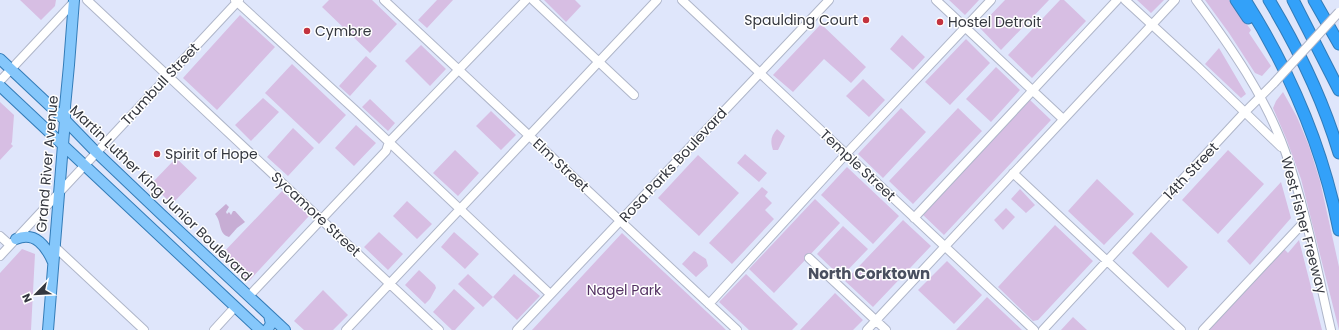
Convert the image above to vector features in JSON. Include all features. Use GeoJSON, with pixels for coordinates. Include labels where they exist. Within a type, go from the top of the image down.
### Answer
{"type":"FeatureCollection","features":[{"type":"Feature","properties":{"kind":"highway"},"geometry":{"type":"LineString","coordinates":[[1236,0],[1256,29],[1278,56]]}},
{"type":"Feature","properties":{"kind":"highway"},"geometry":{"type":"LineString","coordinates":[[1245,0],[1278,56],[1300,103],[1314,138],[1329,187],[1339,230]]}},
{"type":"Feature","properties":{"kind":"highway"},"geometry":{"type":"LineString","coordinates":[[1269,0],[1312,81],[1324,109],[1339,153]]}},
{"type":"Feature","properties":{"kind":"highway"},"geometry":{"type":"LineString","coordinates":[[1293,0],[1339,90]]}},
{"type":"Feature","properties":{"kind":"highway"},"geometry":{"type":"LineString","coordinates":[[1314,0],[1339,44]]}},
{"type":"Feature","properties":{"kind":"highway"},"geometry":{"type":"LineString","coordinates":[[1323,0],[1326,7],[1325,18]]}},
{"type":"Feature","properties":{"kind":"main road","name":"Grand River Avenue"},"geometry":{"type":"LineString","coordinates":[[48,330],[66,120],[65,107],[70,65],[73,2]]}},
{"type":"Feature","properties":{"kind":"main road","name":"Martin Luther King Junior Boulevard"},"geometry":{"type":"LineString","coordinates":[[0,59],[66,120],[161,214],[285,330]]}},
{"type":"Feature","properties":{"kind":"main road"},"geometry":{"type":"LineString","coordinates":[[0,86],[260,330]]}},
{"type":"Feature","properties":{"kind":"main road"},"geometry":{"type":"LineString","coordinates":[[152,229],[162,230],[165,228],[166,224],[161,214]]}},
{"type":"Feature","properties":{"kind":"main road"},"geometry":{"type":"LineString","coordinates":[[13,242],[24,236],[36,239],[46,248],[53,262]]}},
{"type":"Feature","properties":{"kind":"main road"},"geometry":{"type":"LineString","coordinates":[[178,253],[174,239],[177,236],[186,237]]}},
{"type":"Feature","properties":{"kind":"main road"},"geometry":{"type":"LineString","coordinates":[[267,330],[272,324],[269,315]]}},
{"type":"Feature","properties":{"kind":"street","name":"Sycamore Street"},"geometry":{"type":"LineString","coordinates":[[87,0],[439,330]]}},
{"type":"Feature","properties":{"kind":"street","name":"Elm Street"},"geometry":{"type":"LineString","coordinates":[[384,0],[737,330]]}},
{"type":"Feature","properties":{"kind":"street"},"geometry":{"type":"LineString","coordinates":[[249,296],[386,151],[389,142],[526,0]]}},
{"type":"Feature","properties":{"kind":"street"},"geometry":{"type":"LineString","coordinates":[[533,0],[634,95]]}},
{"type":"Feature","properties":{"kind":"street"},"geometry":{"type":"LineString","coordinates":[[346,330],[657,0]]}},
{"type":"Feature","properties":{"kind":"street","name":"Temple Street"},"geometry":{"type":"LineString","coordinates":[[682,0],[1034,330]]}},
{"type":"Feature","properties":{"kind":"street","name":"Rosa Parks Boulevard"},"geometry":{"type":"LineString","coordinates":[[517,330],[829,0]]}},
{"type":"Feature","properties":{"kind":"street"},"geometry":{"type":"LineString","coordinates":[[936,0],[1063,119]]}},
{"type":"Feature","properties":{"kind":"street"},"geometry":{"type":"LineString","coordinates":[[709,304],[846,154],[991,0]]}},
{"type":"Feature","properties":{"kind":"street"},"geometry":{"type":"LineString","coordinates":[[914,218],[1117,0]]}},
{"type":"Feature","properties":{"kind":"street"},"geometry":{"type":"LineString","coordinates":[[1125,0],[1284,150]]}},
{"type":"Feature","properties":{"kind":"street"},"geometry":{"type":"LineString","coordinates":[[867,330],[1175,0]]}},
{"type":"Feature","properties":{"kind":"street","name":"West Fisher Freeway"},"geometry":{"type":"LineString","coordinates":[[1196,0],[1225,38],[1260,98],[1284,150],[1306,221],[1331,330]]}},
{"type":"Feature","properties":{"kind":"street","name":"Trumbull Street"},"geometry":{"type":"LineString","coordinates":[[0,256],[237,1]]}},
{"type":"Feature","properties":{"kind":"street"},"geometry":{"type":"LineString","coordinates":[[237,1],[550,294]]}},
{"type":"Feature","properties":{"kind":"street"},"geometry":{"type":"LineString","coordinates":[[0,81],[73,2]]}},
{"type":"Feature","properties":{"kind":"street","name":"14th Street"},"geometry":{"type":"LineString","coordinates":[[1043,330],[1339,12]]}},
{"type":"Feature","properties":{"kind":"street"},"geometry":{"type":"LineString","coordinates":[[1013,173],[1181,330]]}},
{"type":"Feature","properties":{"kind":"street"},"geometry":{"type":"LineString","coordinates":[[1203,330],[1306,221]]}},
{"type":"Feature","properties":{"kind":"street"},"geometry":{"type":"LineString","coordinates":[[0,236],[13,242]]}},
{"type":"Feature","properties":{"kind":"street"},"geometry":{"type":"LineString","coordinates":[[54,246],[144,330]]}},
{"type":"Feature","properties":{"kind":"street"},"geometry":{"type":"LineString","coordinates":[[809,258],[886,330]]}},
{"type":"Feature","properties":{"kind":"street"},"geometry":{"type":"LineString","coordinates":[[214,330],[235,307]]}},
{"type":"Feature","properties":{"kind":"green space"},"geometry":{"type":"Polygon","coordinates":[[[20,0],[56,0],[55,6],[41,20],[20,0]]]}},
{"type":"Feature","properties":{"kind":"green space"},"geometry":{"type":"Polygon","coordinates":[[[329,0],[372,0],[397,24],[370,53],[322,7],[329,0]]]}},
{"type":"Feature","properties":{"kind":"green space"},"geometry":{"type":"Polygon","coordinates":[[[437,0],[453,0],[427,28],[418,20],[437,0]]]}},
{"type":"Feature","properties":{"kind":"green space"},"geometry":{"type":"Polygon","coordinates":[[[544,0],[575,0],[581,6],[566,22],[544,0]]]}},
{"type":"Feature","properties":{"kind":"green space"},"geometry":{"type":"Polygon","coordinates":[[[949,0],[979,0],[965,15],[949,0]]]}},
{"type":"Feature","properties":{"kind":"green space"},"geometry":{"type":"Polygon","coordinates":[[[1005,0],[1049,0],[1001,50],[979,27],[1005,0]]]}},
{"type":"Feature","properties":{"kind":"green space"},"geometry":{"type":"Polygon","coordinates":[[[1060,0],[1064,0],[1086,21],[1032,78],[1008,55],[1060,0]]]}},
{"type":"Feature","properties":{"kind":"green space"},"geometry":{"type":"Polygon","coordinates":[[[1137,0],[1164,0],[1151,13],[1137,0]]]}},
{"type":"Feature","properties":{"kind":"green space"},"geometry":{"type":"Polygon","coordinates":[[[1205,0],[1229,0],[1251,30],[1249,33],[1271,66],[1262,76],[1255,73],[1205,0]]]}},
{"type":"Feature","properties":{"kind":"green space"},"geometry":{"type":"Polygon","coordinates":[[[240,15],[275,47],[217,110],[183,78],[240,15]]]}},
{"type":"Feature","properties":{"kind":"green space"},"geometry":{"type":"Polygon","coordinates":[[[821,24],[866,67],[851,83],[824,59],[793,92],[773,75],[821,24]]]}},
{"type":"Feature","properties":{"kind":"green space"},"geometry":{"type":"Polygon","coordinates":[[[902,35],[925,57],[913,70],[890,49],[902,35]]]}},
{"type":"Feature","properties":{"kind":"green space"},"geometry":{"type":"Polygon","coordinates":[[[966,39],[990,63],[950,105],[925,82],[966,39]]]}},
{"type":"Feature","properties":{"kind":"green space"},"geometry":{"type":"Polygon","coordinates":[[[421,45],[446,69],[430,86],[405,61],[421,45]]]}},
{"type":"Feature","properties":{"kind":"green space"},"geometry":{"type":"Polygon","coordinates":[[[1219,48],[1246,94],[1241,98],[1205,64],[1219,48]]]}},
{"type":"Feature","properties":{"kind":"green space"},"geometry":{"type":"Polygon","coordinates":[[[366,56],[377,66],[350,96],[339,86],[366,56]]]}},
{"type":"Feature","properties":{"kind":"green space"},"geometry":{"type":"Polygon","coordinates":[[[292,64],[346,115],[319,144],[265,93],[292,64]]]}},
{"type":"Feature","properties":{"kind":"green space"},"geometry":{"type":"Polygon","coordinates":[[[996,67],[1020,90],[991,122],[966,99],[996,67]]]}},
{"type":"Feature","properties":{"kind":"green space"},"geometry":{"type":"Polygon","coordinates":[[[863,79],[885,100],[869,117],[846,96],[863,79]]]}},
{"type":"Feature","properties":{"kind":"green space"},"geometry":{"type":"Polygon","coordinates":[[[1283,92],[1297,117],[1309,146],[1320,181],[1339,267],[1339,330],[1301,179],[1273,108],[1283,92]]]}},
{"type":"Feature","properties":{"kind":"green space"},"geometry":{"type":"Polygon","coordinates":[[[263,98],[279,112],[251,141],[235,125],[263,98]]]}},
{"type":"Feature","properties":{"kind":"green space"},"geometry":{"type":"Polygon","coordinates":[[[370,99],[395,123],[388,131],[362,107],[370,99]]]}},
{"type":"Feature","properties":{"kind":"green space"},"geometry":{"type":"Polygon","coordinates":[[[1030,100],[1051,120],[944,235],[922,214],[1030,100]]]}},
{"type":"Feature","properties":{"kind":"green space"},"geometry":{"type":"Polygon","coordinates":[[[0,102],[14,115],[11,144],[13,146],[0,160],[0,102]]]}},
{"type":"Feature","properties":{"kind":"green space"},"geometry":{"type":"Polygon","coordinates":[[[901,108],[926,132],[883,178],[858,154],[901,108]]]}},
{"type":"Feature","properties":{"kind":"green space"},"geometry":{"type":"Polygon","coordinates":[[[958,108],[982,131],[913,204],[889,181],[958,108]]]}},
{"type":"Feature","properties":{"kind":"green space"},"geometry":{"type":"Polygon","coordinates":[[[491,111],[516,135],[501,150],[476,126],[491,111]]]}},
{"type":"Feature","properties":{"kind":"green space"},"geometry":{"type":"Polygon","coordinates":[[[356,125],[376,143],[354,166],[335,148],[356,125]]]}},
{"type":"Feature","properties":{"kind":"green space"},"geometry":{"type":"Polygon","coordinates":[[[293,128],[314,148],[288,176],[267,157],[293,128]]]}},
{"type":"Feature","properties":{"kind":"green space"},"geometry":{"type":"Polygon","coordinates":[[[777,129],[785,136],[778,150],[773,150],[772,139],[773,134],[777,129]]]}},
{"type":"Feature","properties":{"kind":"green space"},"geometry":{"type":"Polygon","coordinates":[[[455,150],[479,173],[458,196],[433,173],[455,150]]]}},
{"type":"Feature","properties":{"kind":"green space"},"geometry":{"type":"Polygon","coordinates":[[[1228,150],[1264,184],[1218,234],[1182,200],[1228,150]]]}},
{"type":"Feature","properties":{"kind":"green space"},"geometry":{"type":"Polygon","coordinates":[[[745,154],[767,173],[759,182],[737,163],[745,154]]]}},
{"type":"Feature","properties":{"kind":"green space"},"geometry":{"type":"Polygon","coordinates":[[[698,155],[739,193],[699,236],[658,198],[698,155]]]}},
{"type":"Feature","properties":{"kind":"green space"},"geometry":{"type":"Polygon","coordinates":[[[176,158],[197,178],[172,204],[151,184],[176,158]]]}},
{"type":"Feature","properties":{"kind":"green space"},"geometry":{"type":"Polygon","coordinates":[[[847,167],[899,216],[873,244],[821,195],[847,167]]]}},
{"type":"Feature","properties":{"kind":"green space"},"geometry":{"type":"Polygon","coordinates":[[[1097,179],[1134,214],[1104,245],[1068,211],[1097,179]]]}},
{"type":"Feature","properties":{"kind":"green space"},"geometry":{"type":"Polygon","coordinates":[[[1281,182],[1291,218],[1250,265],[1227,241],[1281,182]]]}},
{"type":"Feature","properties":{"kind":"green space"},"geometry":{"type":"Polygon","coordinates":[[[762,187],[768,192],[765,196],[772,203],[765,210],[774,219],[732,264],[709,243],[762,187]]]}},
{"type":"Feature","properties":{"kind":"green space"},"geometry":{"type":"Polygon","coordinates":[[[1020,189],[1035,205],[1026,213],[1011,199],[1020,189]]]}},
{"type":"Feature","properties":{"kind":"green space"},"geometry":{"type":"Polygon","coordinates":[[[282,191],[309,216],[249,281],[221,255],[282,191]]]}},
{"type":"Feature","properties":{"kind":"green space"},"geometry":{"type":"Polygon","coordinates":[[[815,199],[840,223],[774,293],[749,269],[815,199]]]}},
{"type":"Feature","properties":{"kind":"green space"},"geometry":{"type":"Polygon","coordinates":[[[407,201],[432,224],[417,239],[393,216],[407,201]]]}},
{"type":"Feature","properties":{"kind":"green space"},"geometry":{"type":"Polygon","coordinates":[[[1006,208],[1015,217],[1003,230],[994,220],[1006,208]]]}},
{"type":"Feature","properties":{"kind":"green space"},"geometry":{"type":"Polygon","coordinates":[[[903,220],[931,246],[873,307],[845,281],[903,220]]]}},
{"type":"Feature","properties":{"kind":"green space"},"geometry":{"type":"Polygon","coordinates":[[[1055,225],[1093,261],[1038,320],[1033,321],[998,287],[1055,225]]]}},
{"type":"Feature","properties":{"kind":"green space"},"geometry":{"type":"Polygon","coordinates":[[[843,226],[868,249],[841,277],[817,254],[843,226]]]}},
{"type":"Feature","properties":{"kind":"green space"},"geometry":{"type":"Polygon","coordinates":[[[379,232],[403,254],[388,270],[364,247],[379,232]]]}},
{"type":"Feature","properties":{"kind":"green space"},"geometry":{"type":"Polygon","coordinates":[[[454,232],[479,254],[465,269],[441,247],[454,232]]]}},
{"type":"Feature","properties":{"kind":"green space"},"geometry":{"type":"Polygon","coordinates":[[[1151,232],[1188,267],[1168,288],[1132,253],[1151,232]]]}},
{"type":"Feature","properties":{"kind":"green space","name":"Nagel Park"},"geometry":{"type":"Polygon","coordinates":[[[622,233],[722,326],[726,330],[532,330],[622,233]]]}},
{"type":"Feature","properties":{"kind":"green space"},"geometry":{"type":"Polygon","coordinates":[[[1299,240],[1322,330],[1209,330],[1284,249],[1288,253],[1299,240]]]}},
{"type":"Feature","properties":{"kind":"green space"},"geometry":{"type":"Polygon","coordinates":[[[22,249],[35,254],[31,330],[0,330],[0,273],[22,249]]]}},
{"type":"Feature","properties":{"kind":"green space"},"geometry":{"type":"Polygon","coordinates":[[[694,251],[706,259],[708,266],[696,277],[682,264],[694,251]]]}},
{"type":"Feature","properties":{"kind":"green space"},"geometry":{"type":"Polygon","coordinates":[[[947,261],[982,295],[954,324],[918,290],[947,261]]]}},
{"type":"Feature","properties":{"kind":"green space"},"geometry":{"type":"Polygon","coordinates":[[[419,270],[435,285],[436,288],[430,299],[425,304],[405,285],[419,270]]]}},
{"type":"Feature","properties":{"kind":"green space"},"geometry":{"type":"Polygon","coordinates":[[[468,274],[493,297],[483,307],[458,284],[468,274]]]}},
{"type":"Feature","properties":{"kind":"green space"},"geometry":{"type":"Polygon","coordinates":[[[514,274],[540,296],[517,320],[493,297],[514,274]]]}},
{"type":"Feature","properties":{"kind":"green space"},"geometry":{"type":"Polygon","coordinates":[[[746,274],[798,324],[792,330],[749,330],[719,302],[746,274]]]}},
{"type":"Feature","properties":{"kind":"green space"},"geometry":{"type":"Polygon","coordinates":[[[454,289],[475,308],[455,330],[452,330],[433,312],[454,289]]]}},
{"type":"Feature","properties":{"kind":"green space"},"geometry":{"type":"Polygon","coordinates":[[[323,290],[348,315],[333,330],[304,330],[294,321],[323,290]]]}},
{"type":"Feature","properties":{"kind":"green space"},"geometry":{"type":"Polygon","coordinates":[[[835,293],[863,320],[853,330],[800,330],[835,293]]]}},
{"type":"Feature","properties":{"kind":"green space"},"geometry":{"type":"Polygon","coordinates":[[[987,297],[1022,330],[956,330],[987,297]]]}},
{"type":"Feature","properties":{"kind":"green space"},"geometry":{"type":"Polygon","coordinates":[[[1073,317],[1087,330],[1061,330],[1073,317]]]}},
{"type":"Feature","properties":{"kind":"shaded area"},"geometry":{"type":"Polygon","coordinates":[[[226,204],[229,207],[226,212],[227,214],[229,212],[231,215],[233,211],[235,211],[245,222],[229,237],[223,233],[215,214],[226,204]]]}},
{"type":"Feature","properties":{"kind":"place","name":"Spaulding Court"},"geometry":{"type":"Point","coordinates":[866,20]}},
{"type":"Feature","properties":{"kind":"place","name":"Hostel Detroit"},"geometry":{"type":"Point","coordinates":[940,22]}},
{"type":"Feature","properties":{"kind":"place","name":"Cymbre"},"geometry":{"type":"Point","coordinates":[307,31]}},
{"type":"Feature","properties":{"kind":"place","name":"Spirit of Hope"},"geometry":{"type":"Point","coordinates":[157,154]}},
{"type":"Feature","properties":{"kind":"district","name":"North Corktown"},"geometry":{"type":"Point","coordinates":[869,274]}}]}
